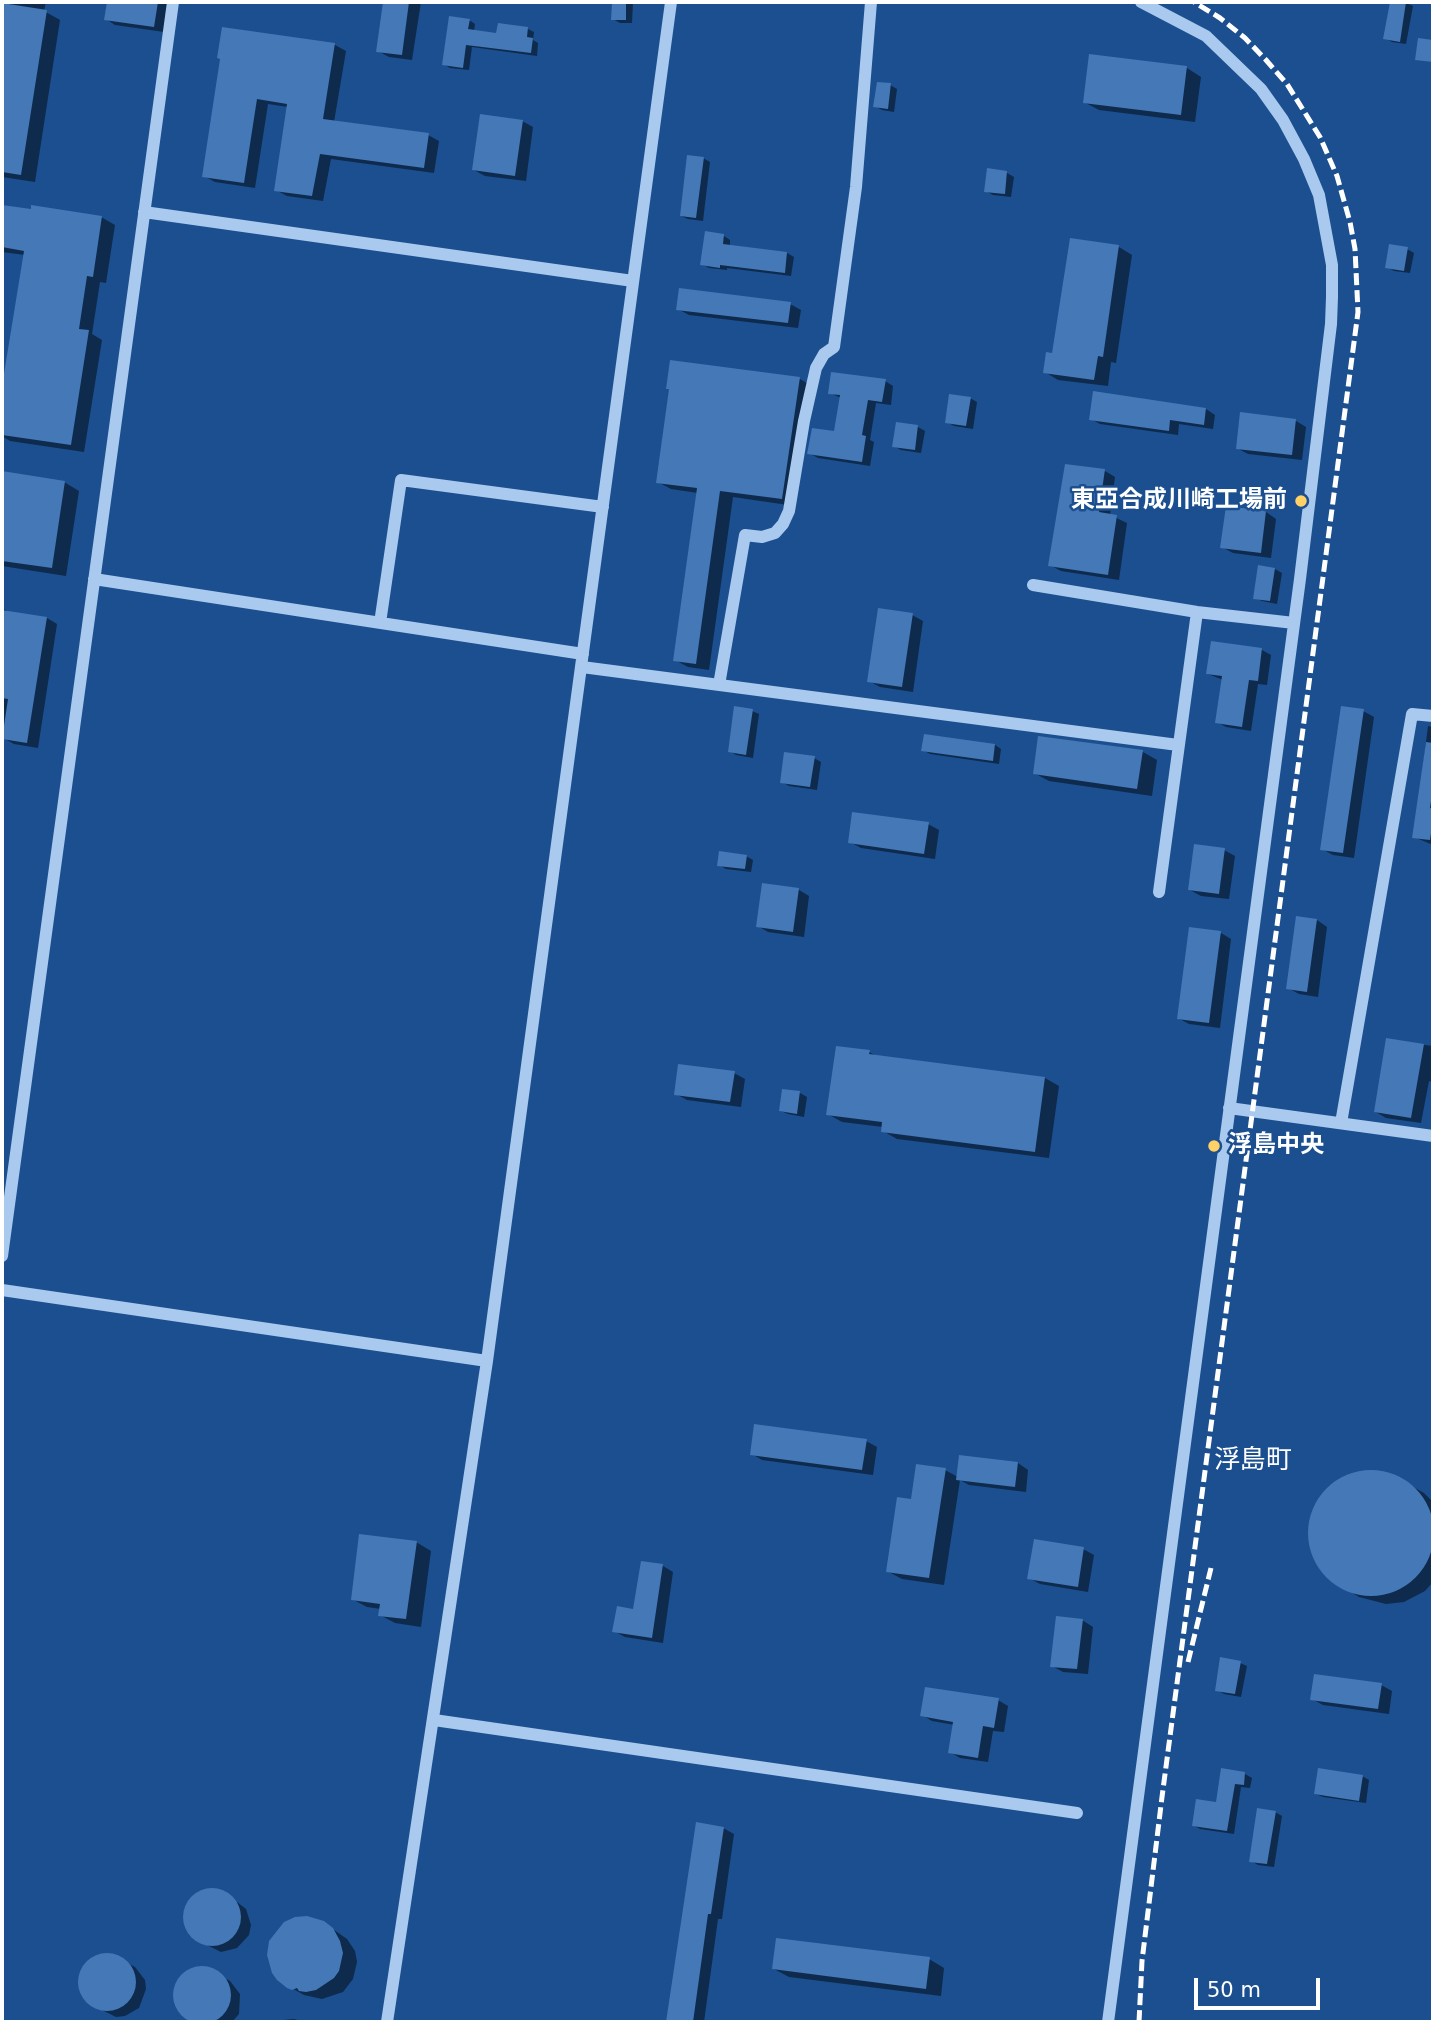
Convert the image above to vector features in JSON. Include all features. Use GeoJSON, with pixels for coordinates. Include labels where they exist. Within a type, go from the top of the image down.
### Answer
{"type":"FeatureCollection","features":[{"type":"Feature","properties":{"kind":"street"},"geometry":{"type":"LineString","coordinates":[[2,1256],[173,2]]}},
{"type":"Feature","properties":{"kind":"street"},"geometry":{"type":"LineString","coordinates":[[387,2022],[487,1361],[671,2]]}},
{"type":"Feature","properties":{"kind":"street"},"geometry":{"type":"LineString","coordinates":[[719,685],[745,535],[762,537],[775,533],[783,524],[789,511],[816,369],[824,354],[834,347],[856,187],[871,2]]}},
{"type":"Feature","properties":{"kind":"street"},"geometry":{"type":"LineString","coordinates":[[1108,2022],[1294,623],[1331,324],[1332,265],[1319,195],[1283,120],[1261,89],[1206,36],[1142,2]]}},
{"type":"Feature","properties":{"kind":"street"},"geometry":{"type":"LineString","coordinates":[[144,212],[633,281]]}},
{"type":"Feature","properties":{"kind":"street"},"geometry":{"type":"LineString","coordinates":[[380,623],[401,480],[603,507]]}},
{"type":"Feature","properties":{"kind":"street"},"geometry":{"type":"LineString","coordinates":[[94,579],[380,623],[719,685],[1178,745]]}},
{"type":"Feature","properties":{"kind":"street"},"geometry":{"type":"LineString","coordinates":[[1033,585],[1198,612],[1294,623]]}},
{"type":"Feature","properties":{"kind":"street"},"geometry":{"type":"LineString","coordinates":[[1159,892],[1198,612]]}},
{"type":"Feature","properties":{"kind":"street"},"geometry":{"type":"LineString","coordinates":[[1341,1123],[1412,713],[1433,716]]}},
{"type":"Feature","properties":{"kind":"street"},"geometry":{"type":"LineString","coordinates":[[1229,1108],[1433,1136]]}},
{"type":"Feature","properties":{"kind":"street"},"geometry":{"type":"LineString","coordinates":[[2,1290],[487,1361]]}},
{"type":"Feature","properties":{"kind":"street"},"geometry":{"type":"LineString","coordinates":[[434,1720],[1077,1814]]}},
{"type":"Feature","properties":{"kind":"building"},"geometry":{"type":"Polygon","coordinates":[[[107,2],[158,2],[154,27],[104,20],[107,2]]]}},
{"type":"Feature","properties":{"kind":"building"},"geometry":{"type":"Polygon","coordinates":[[[383,2],[409,2],[402,55],[376,52],[383,2]]]}},
{"type":"Feature","properties":{"kind":"building"},"geometry":{"type":"Polygon","coordinates":[[[612,2],[626,2],[626,20],[611,20],[612,2]]]}},
{"type":"Feature","properties":{"kind":"building"},"geometry":{"type":"Polygon","coordinates":[[[1390,2],[1406,2],[1400,42],[1383,39],[1390,2]]]}},
{"type":"Feature","properties":{"kind":"building"},"geometry":{"type":"Polygon","coordinates":[[[2,3],[47,10],[21,175],[2,172],[2,3]]]}},
{"type":"Feature","properties":{"kind":"building"},"geometry":{"type":"Polygon","coordinates":[[[449,16],[470,19],[468,29],[496,33],[498,23],[528,27],[527,37],[533,38],[531,53],[466,45],[463,68],[442,65],[449,16]]]}},
{"type":"Feature","properties":{"kind":"building"},"geometry":{"type":"Polygon","coordinates":[[[222,27],[335,43],[323,119],[429,133],[424,168],[320,154],[312,196],[274,191],[287,104],[257,99],[244,183],[202,177],[220,59],[217,58],[222,27]]]}},
{"type":"Feature","properties":{"kind":"building"},"geometry":{"type":"Polygon","coordinates":[[[1418,38],[1433,40],[1433,62],[1415,60],[1418,38]]]}},
{"type":"Feature","properties":{"kind":"building"},"geometry":{"type":"Polygon","coordinates":[[[1089,54],[1187,66],[1181,115],[1083,103],[1089,54]]]}},
{"type":"Feature","properties":{"kind":"building"},"geometry":{"type":"Polygon","coordinates":[[[877,82],[891,83],[888,109],[873,107],[877,82]]]}},
{"type":"Feature","properties":{"kind":"building"},"geometry":{"type":"Polygon","coordinates":[[[480,114],[523,120],[515,176],[472,170],[480,114]]]}},
{"type":"Feature","properties":{"kind":"building"},"geometry":{"type":"Polygon","coordinates":[[[687,155],[704,157],[696,218],[680,216],[687,155]]]}},
{"type":"Feature","properties":{"kind":"building"},"geometry":{"type":"Polygon","coordinates":[[[987,168],[1007,171],[1005,194],[984,192],[987,168]]]}},
{"type":"Feature","properties":{"kind":"building"},"geometry":{"type":"Polygon","coordinates":[[[2,205],[31,209],[31,205],[102,216],[93,277],[87,276],[79,329],[89,330],[71,445],[2,435],[2,386],[24,251],[2,247],[2,205]]]}},
{"type":"Feature","properties":{"kind":"building"},"geometry":{"type":"Polygon","coordinates":[[[705,231],[724,234],[723,244],[787,252],[785,273],[700,265],[705,231]]]}},
{"type":"Feature","properties":{"kind":"building"},"geometry":{"type":"Polygon","coordinates":[[[1070,238],[1119,245],[1103,357],[1098,356],[1094,380],[1043,373],[1046,352],[1052,353],[1070,238]]]}},
{"type":"Feature","properties":{"kind":"building"},"geometry":{"type":"Polygon","coordinates":[[[1389,244],[1408,247],[1404,271],[1385,268],[1389,244]]]}},
{"type":"Feature","properties":{"kind":"building"},"geometry":{"type":"Polygon","coordinates":[[[679,288],[791,302],[788,323],[676,310],[679,288]]]}},
{"type":"Feature","properties":{"kind":"building"},"geometry":{"type":"Polygon","coordinates":[[[670,360],[800,377],[782,499],[720,491],[696,664],[673,661],[697,488],[656,483],[669,389],[666,389],[670,360]]]}},
{"type":"Feature","properties":{"kind":"building"},"geometry":{"type":"Polygon","coordinates":[[[831,372],[886,379],[882,402],[868,400],[862,435],[866,436],[862,462],[807,454],[812,428],[834,431],[840,395],[828,394],[831,372]]]}},
{"type":"Feature","properties":{"kind":"building"},"geometry":{"type":"Polygon","coordinates":[[[1093,391],[1206,408],[1204,425],[1170,420],[1169,431],[1089,420],[1093,391]]]}},
{"type":"Feature","properties":{"kind":"building"},"geometry":{"type":"Polygon","coordinates":[[[949,394],[971,397],[966,426],[945,423],[949,394]]]}},
{"type":"Feature","properties":{"kind":"building"},"geometry":{"type":"Polygon","coordinates":[[[1240,412],[1296,419],[1292,455],[1236,449],[1240,412]]]}},
{"type":"Feature","properties":{"kind":"building"},"geometry":{"type":"Polygon","coordinates":[[[896,422],[918,425],[915,450],[892,447],[896,422]]]}},
{"type":"Feature","properties":{"kind":"building"},"geometry":{"type":"Polygon","coordinates":[[[1065,464],[1105,469],[1099,512],[1117,515],[1108,575],[1048,566],[1065,464]]]}},
{"type":"Feature","properties":{"kind":"building"},"geometry":{"type":"Polygon","coordinates":[[[2,471],[65,481],[52,568],[2,561],[2,471]]]}},
{"type":"Feature","properties":{"kind":"building"},"geometry":{"type":"Polygon","coordinates":[[[1226,506],[1266,511],[1261,553],[1220,548],[1226,506]]]}},
{"type":"Feature","properties":{"kind":"building"},"geometry":{"type":"Polygon","coordinates":[[[1258,565],[1275,568],[1270,601],[1253,599],[1258,565]]]}},
{"type":"Feature","properties":{"kind":"building"},"geometry":{"type":"Polygon","coordinates":[[[878,608],[913,613],[902,687],[867,682],[878,608]]]}},
{"type":"Feature","properties":{"kind":"building"},"geometry":{"type":"Polygon","coordinates":[[[2,610],[47,617],[27,743],[2,739],[8,699],[2,698],[2,610]]]}},
{"type":"Feature","properties":{"kind":"building"},"geometry":{"type":"Polygon","coordinates":[[[1211,641],[1262,648],[1258,681],[1249,680],[1242,727],[1215,723],[1222,676],[1206,674],[1211,641]]]}},
{"type":"Feature","properties":{"kind":"building"},"geometry":{"type":"Polygon","coordinates":[[[734,706],[753,709],[746,755],[728,752],[734,706]]]}},
{"type":"Feature","properties":{"kind":"building"},"geometry":{"type":"Polygon","coordinates":[[[1341,706],[1364,709],[1343,853],[1320,850],[1341,706]]]}},
{"type":"Feature","properties":{"kind":"building"},"geometry":{"type":"Polygon","coordinates":[[[924,734],[995,744],[993,761],[921,751],[924,734]]]}},
{"type":"Feature","properties":{"kind":"building"},"geometry":{"type":"Polygon","coordinates":[[[1038,736],[1143,750],[1137,789],[1033,774],[1038,736]]]}},
{"type":"Feature","properties":{"kind":"building"},"geometry":{"type":"Polygon","coordinates":[[[1426,742],[1433,743],[1430,808],[1433,809],[1433,820],[1430,840],[1412,838],[1426,742]]]}},
{"type":"Feature","properties":{"kind":"building"},"geometry":{"type":"Polygon","coordinates":[[[784,752],[815,756],[810,787],[780,783],[784,752]]]}},
{"type":"Feature","properties":{"kind":"building"},"geometry":{"type":"Polygon","coordinates":[[[852,812],[929,822],[924,854],[848,843],[852,812]]]}},
{"type":"Feature","properties":{"kind":"building"},"geometry":{"type":"Polygon","coordinates":[[[1194,844],[1225,848],[1219,894],[1188,890],[1194,844]]]}},
{"type":"Feature","properties":{"kind":"building"},"geometry":{"type":"Polygon","coordinates":[[[719,851],[747,855],[745,869],[717,866],[719,851]]]}},
{"type":"Feature","properties":{"kind":"building"},"geometry":{"type":"Polygon","coordinates":[[[762,883],[799,888],[793,932],[756,927],[762,883]]]}},
{"type":"Feature","properties":{"kind":"building"},"geometry":{"type":"Polygon","coordinates":[[[1296,916],[1317,919],[1307,992],[1286,989],[1296,916]]]}},
{"type":"Feature","properties":{"kind":"building"},"geometry":{"type":"Polygon","coordinates":[[[1189,927],[1221,931],[1209,1023],[1177,1019],[1189,927]]]}},
{"type":"Feature","properties":{"kind":"building"},"geometry":{"type":"Polygon","coordinates":[[[1386,1038],[1424,1044],[1411,1118],[1374,1112],[1386,1038]]]}},
{"type":"Feature","properties":{"kind":"building"},"geometry":{"type":"Polygon","coordinates":[[[836,1046],[870,1050],[869,1054],[1045,1077],[1035,1152],[881,1132],[882,1122],[826,1115],[836,1046]]]}},
{"type":"Feature","properties":{"kind":"building"},"geometry":{"type":"Polygon","coordinates":[[[678,1064],[735,1071],[730,1102],[674,1095],[678,1064]]]}},
{"type":"Feature","properties":{"kind":"building"},"geometry":{"type":"Polygon","coordinates":[[[782,1089],[800,1091],[797,1114],[779,1111],[782,1089]]]}},
{"type":"Feature","properties":{"kind":"building"},"geometry":{"type":"Polygon","coordinates":[[[754,1424],[867,1439],[862,1470],[750,1455],[754,1424]]]}},
{"type":"Feature","properties":{"kind":"building"},"geometry":{"type":"Polygon","coordinates":[[[959,1455],[1018,1462],[1015,1487],[956,1480],[959,1455]]]}},
{"type":"Feature","properties":{"kind":"building"},"geometry":{"type":"Polygon","coordinates":[[[916,1464],[946,1468],[929,1578],[886,1572],[897,1497],[911,1499],[916,1464]]]}},
{"type":"Feature","properties":{"kind":"building"},"geometry":{"type":"Polygon","coordinates":[[[1371,1470],[1395,1475],[1416,1488],[1429,1509],[1434,1533],[1429,1557],[1416,1578],[1395,1591],[1371,1596],[1347,1591],[1326,1578],[1313,1557],[1308,1533],[1313,1509],[1326,1488],[1347,1475],[1371,1470]]]}},
{"type":"Feature","properties":{"kind":"building"},"geometry":{"type":"Polygon","coordinates":[[[359,1534],[417,1541],[406,1619],[378,1616],[380,1604],[351,1600],[359,1534]]]}},
{"type":"Feature","properties":{"kind":"building"},"geometry":{"type":"Polygon","coordinates":[[[1034,1539],[1084,1547],[1078,1587],[1027,1579],[1034,1539]]]}},
{"type":"Feature","properties":{"kind":"building"},"geometry":{"type":"Polygon","coordinates":[[[641,1561],[663,1564],[652,1638],[612,1632],[617,1606],[633,1609],[641,1561]]]}},
{"type":"Feature","properties":{"kind":"building"},"geometry":{"type":"Polygon","coordinates":[[[1056,1616],[1083,1619],[1077,1669],[1050,1667],[1056,1616]]]}},
{"type":"Feature","properties":{"kind":"building"},"geometry":{"type":"Polygon","coordinates":[[[1220,1657],[1241,1661],[1235,1694],[1215,1691],[1220,1657]]]}},
{"type":"Feature","properties":{"kind":"building"},"geometry":{"type":"Polygon","coordinates":[[[1314,1674],[1382,1683],[1378,1709],[1310,1700],[1314,1674]]]}},
{"type":"Feature","properties":{"kind":"building"},"geometry":{"type":"Polygon","coordinates":[[[925,1687],[999,1698],[994,1728],[983,1726],[978,1758],[948,1753],[953,1722],[920,1716],[925,1687]]]}},
{"type":"Feature","properties":{"kind":"building"},"geometry":{"type":"Polygon","coordinates":[[[1221,1768],[1245,1772],[1244,1785],[1235,1784],[1227,1831],[1192,1826],[1196,1799],[1216,1802],[1221,1768]]]}},
{"type":"Feature","properties":{"kind":"building"},"geometry":{"type":"Polygon","coordinates":[[[1318,1768],[1363,1775],[1359,1801],[1314,1794],[1318,1768]]]}},
{"type":"Feature","properties":{"kind":"building"},"geometry":{"type":"Polygon","coordinates":[[[1257,1808],[1276,1811],[1267,1864],[1249,1862],[1257,1808]]]}},
{"type":"Feature","properties":{"kind":"building"},"geometry":{"type":"Polygon","coordinates":[[[696,1822],[724,1827],[711,1914],[708,1914],[693,2022],[666,2022],[696,1822]]]}},
{"type":"Feature","properties":{"kind":"building"},"geometry":{"type":"Polygon","coordinates":[[[212,1888],[223,1890],[236,1901],[241,1917],[239,1928],[228,1941],[212,1946],[201,1944],[188,1933],[183,1917],[185,1906],[196,1893],[212,1888]]]}},
{"type":"Feature","properties":{"kind":"building"},"geometry":{"type":"Polygon","coordinates":[[[307,1916],[324,1921],[333,1928],[343,1953],[339,1971],[334,1978],[316,1990],[306,1992],[287,1988],[277,1980],[267,1955],[269,1941],[284,1922],[307,1916]]]}},
{"type":"Feature","properties":{"kind":"building"},"geometry":{"type":"Polygon","coordinates":[[[776,1938],[930,1957],[926,1989],[772,1969],[776,1938]]]}},
{"type":"Feature","properties":{"kind":"building"},"geometry":{"type":"Polygon","coordinates":[[[107,1953],[118,1955],[131,1966],[136,1982],[134,1993],[123,2006],[107,2011],[96,2009],[83,1998],[78,1982],[80,1971],[91,1958],[107,1953]]]}},
{"type":"Feature","properties":{"kind":"building"},"geometry":{"type":"Polygon","coordinates":[[[202,1966],[218,1971],[226,1979],[231,1995],[226,2011],[218,2019],[202,2024],[186,2019],[178,2011],[173,1995],[178,1979],[186,1971],[202,1966]]]}},
{"type":"Feature","properties":{"kind":"railway"},"geometry":{"type":"LineString","coordinates":[[1139,2022],[1142,1961],[1162,1797],[1358,312],[1355,249],[1350,222],[1337,176],[1320,137],[1287,84],[1266,60],[1245,38],[1194,2]]}},
{"type":"Feature","properties":{"kind":"railway"},"geometry":{"type":"LineString","coordinates":[[1188,1662],[1211,1568]]}},
{"type":"Feature","properties":{"kind":"place","name":"東亞合成川崎工場前"},"geometry":{"type":"Point","coordinates":[1301,501]}},
{"type":"Feature","properties":{"kind":"place","name":"浮島中央"},"geometry":{"type":"Point","coordinates":[1214,1146]}},
{"type":"Feature","properties":{"kind":"district","name":"浮島町"},"geometry":{"type":"Point","coordinates":[1253,1461]}}]}
